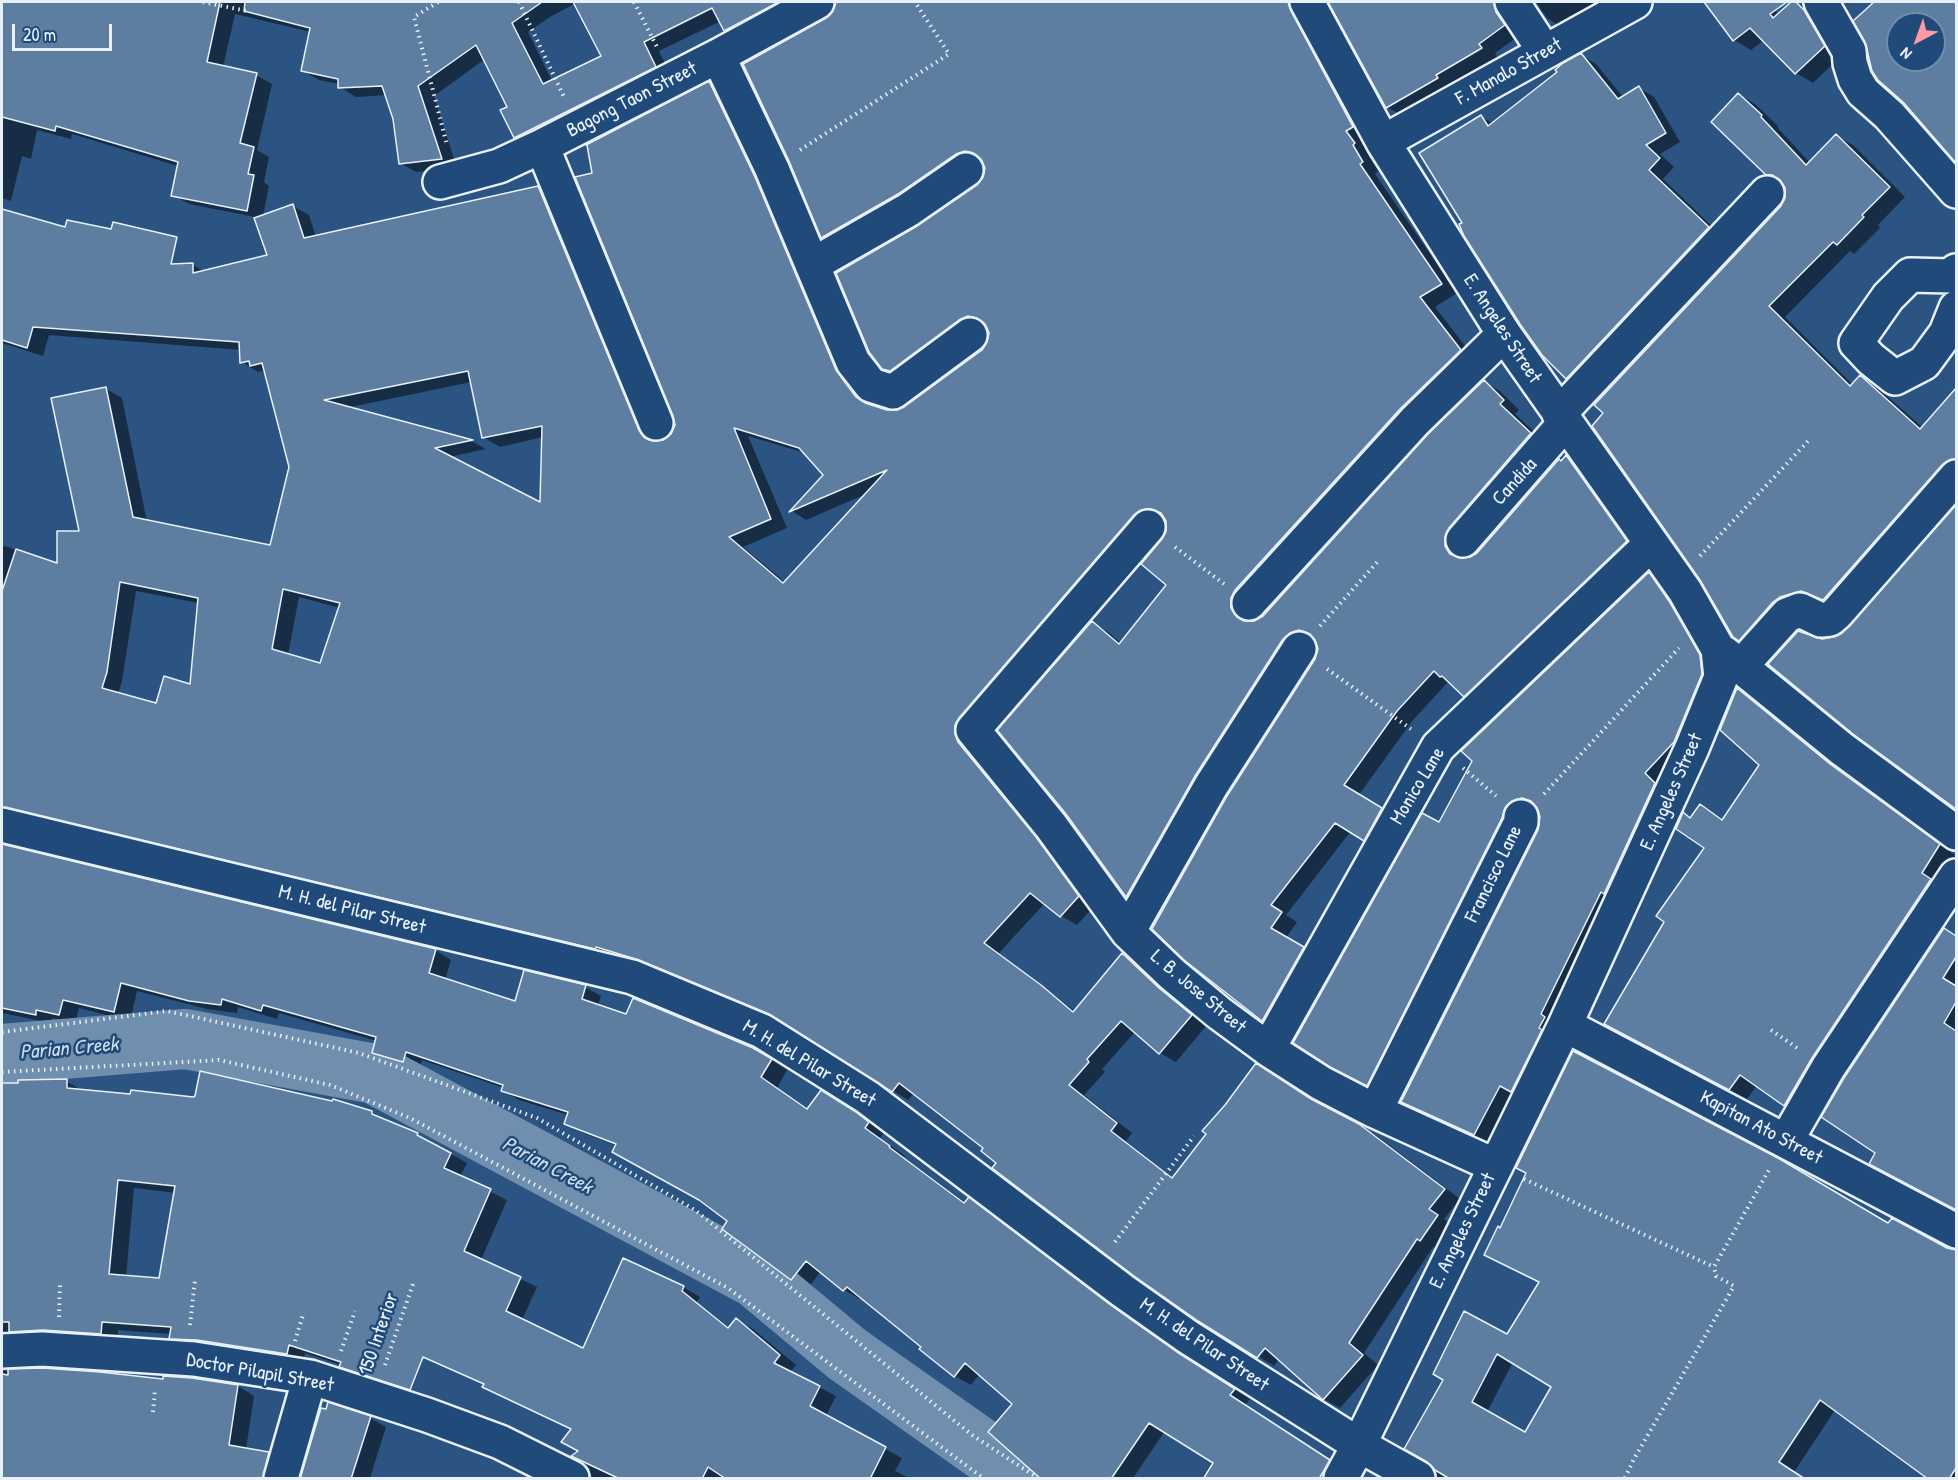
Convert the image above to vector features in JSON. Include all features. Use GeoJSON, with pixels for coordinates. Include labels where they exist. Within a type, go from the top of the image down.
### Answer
{"type":"FeatureCollection","features":[{"type":"Feature","properties":{"kind":"street","name":"Bagong Taon Street"},"geometry":{"type":"LineString","coordinates":[[447,179],[499,166],[542,146],[818,2]]}},
{"type":"Feature","properties":{"kind":"street","name":"E. Angeles Street"},"geometry":{"type":"LineString","coordinates":[[1306,2],[1383,141],[1504,334],[1729,657],[1711,704],[1565,1025],[1341,1479]]}},
{"type":"Feature","properties":{"kind":"street"},"geometry":{"type":"LineString","coordinates":[[1512,2],[1545,51]]}},
{"type":"Feature","properties":{"kind":"street","name":"F. Manalo Street"},"geometry":{"type":"LineString","coordinates":[[1383,141],[1635,2]]}},
{"type":"Feature","properties":{"kind":"street"},"geometry":{"type":"LineString","coordinates":[[1821,2],[1846,45],[1856,79],[1863,92],[1889,115],[1956,191]]}},
{"type":"Feature","properties":{"kind":"street"},"geometry":{"type":"LineString","coordinates":[[718,56],[772,169],[853,362],[871,385],[893,392],[970,335]]}},
{"type":"Feature","properties":{"kind":"street"},"geometry":{"type":"LineString","coordinates":[[542,146],[656,423]]}},
{"type":"Feature","properties":{"kind":"street"},"geometry":{"type":"LineString","coordinates":[[812,265],[908,210],[966,170]]}},
{"type":"Feature","properties":{"kind":"street","name":"Candida"},"geometry":{"type":"LineString","coordinates":[[1463,540],[1562,419],[1767,193]]}},
{"type":"Feature","properties":{"kind":"street"},"geometry":{"type":"LineString","coordinates":[[1955,280],[1910,275],[1888,297],[1856,343],[1870,358],[1895,378],[1924,363],[1946,333],[1956,308]]}},
{"type":"Feature","properties":{"kind":"street"},"geometry":{"type":"LineString","coordinates":[[1249,603],[1415,421],[1504,334]]}},
{"type":"Feature","properties":{"kind":"street"},"geometry":{"type":"LineString","coordinates":[[1956,477],[1830,619],[1821,620],[1800,610],[1793,611],[1729,657],[1842,749],[1956,833]]}},
{"type":"Feature","properties":{"kind":"street","name":"L. B. Jose Street"},"geometry":{"type":"LineString","coordinates":[[1148,527],[973,730],[1051,826],[1128,932],[1172,974],[1268,1049],[1321,1083],[1375,1111],[1496,1166]]}},
{"type":"Feature","properties":{"kind":"street","name":"Monico Lane"},"geometry":{"type":"LineString","coordinates":[[1268,1049],[1438,747],[1651,544]]}},
{"type":"Feature","properties":{"kind":"street"},"geometry":{"type":"LineString","coordinates":[[1128,932],[1212,786],[1299,648]]}},
{"type":"Feature","properties":{"kind":"street","name":"Francisco Lane"},"geometry":{"type":"LineString","coordinates":[[1375,1111],[1521,822],[1521,817]]}},
{"type":"Feature","properties":{"kind":"street","name":"M. H. del Pilar Street"},"geometry":{"type":"LineString","coordinates":[[2,825],[620,974],[648,983],[762,1031],[867,1097],[1188,1337],[1359,1445],[1418,1479]]}},
{"type":"Feature","properties":{"kind":"street"},"geometry":{"type":"LineString","coordinates":[[1786,1141],[1828,1068],[1956,876]]}},
{"type":"Feature","properties":{"kind":"street","name":"Kapitan Ato Street"},"geometry":{"type":"LineString","coordinates":[[1565,1025],[1956,1231]]}},
{"type":"Feature","properties":{"kind":"street","name":"Doctor Pilapil Street"},"geometry":{"type":"LineString","coordinates":[[2,1351],[42,1349],[186,1359],[320,1380],[500,1442],[572,1479]]}},
{"type":"Feature","properties":{"kind":"street"},"geometry":{"type":"LineString","coordinates":[[281,1479],[320,1380]]}},
{"type":"Feature","properties":{"kind":"path"},"geometry":{"type":"LineString","coordinates":[[203,2],[247,11]]}},
{"type":"Feature","properties":{"kind":"path"},"geometry":{"type":"LineString","coordinates":[[438,2],[414,17],[447,179]]}},
{"type":"Feature","properties":{"kind":"path"},"geometry":{"type":"LineString","coordinates":[[519,2],[579,127]]}},
{"type":"Feature","properties":{"kind":"path"},"geometry":{"type":"LineString","coordinates":[[634,2],[674,79]]}},
{"type":"Feature","properties":{"kind":"path"},"geometry":{"type":"LineString","coordinates":[[772,169],[949,54],[915,2]]}},
{"type":"Feature","properties":{"kind":"path"},"geometry":{"type":"LineString","coordinates":[[1677,581],[1811,438]]}},
{"type":"Feature","properties":{"kind":"path"},"geometry":{"type":"LineString","coordinates":[[1148,527],[1249,603]]}},
{"type":"Feature","properties":{"kind":"path"},"geometry":{"type":"LineString","coordinates":[[1380,559],[1299,648],[1376,706],[1438,747],[1521,817]]}},
{"type":"Feature","properties":{"kind":"path","name":"Francisco Lane"},"geometry":{"type":"LineString","coordinates":[[1521,817],[1683,644]]}},
{"type":"Feature","properties":{"kind":"path"},"geometry":{"type":"LineString","coordinates":[[2,1032],[167,1011],[359,1053],[537,1118],[695,1210],[972,1435],[1038,1479]]}},
{"type":"Feature","properties":{"kind":"path"},"geometry":{"type":"LineString","coordinates":[[2,1072],[219,1060],[330,1085],[400,1113],[728,1288],[983,1479]]}},
{"type":"Feature","properties":{"kind":"path"},"geometry":{"type":"LineString","coordinates":[[1095,1269],[1194,1136]]}},
{"type":"Feature","properties":{"kind":"path"},"geometry":{"type":"LineString","coordinates":[[1625,1479],[1634,1459],[1734,1286],[1716,1276],[1714,1267],[1786,1141]]}},
{"type":"Feature","properties":{"kind":"path"},"geometry":{"type":"LineString","coordinates":[[1496,1166],[1714,1267]]}},
{"type":"Feature","properties":{"kind":"path"},"geometry":{"type":"LineString","coordinates":[[186,1359],[195,1280]]}},
{"type":"Feature","properties":{"kind":"path","name":"150 Interior"},"geometry":{"type":"LineString","coordinates":[[373,1397],[414,1281]]}},
{"type":"Feature","properties":{"kind":"path"},"geometry":{"type":"LineString","coordinates":[[320,1380],[355,1311]]}},
{"type":"Feature","properties":{"kind":"building"},"geometry":{"type":"Polygon","coordinates":[[[2,2],[220,2],[207,62],[257,73],[240,143],[254,147],[248,174],[254,175],[247,211],[171,196],[178,162],[56,126],[55,131],[2,117],[2,2]]]}},
{"type":"Feature","properties":{"kind":"building"},"geometry":{"type":"Polygon","coordinates":[[[245,2],[542,2],[512,23],[543,84],[601,56],[573,2],[779,2],[724,31],[712,8],[644,42],[656,67],[514,138],[500,110],[507,107],[476,45],[418,86],[442,159],[399,164],[393,119],[382,86],[338,88],[338,79],[301,71],[310,28],[244,11],[245,2]]]}},
{"type":"Feature","properties":{"kind":"building"},"geometry":{"type":"Polygon","coordinates":[[[836,2],[1288,2],[1353,127],[1346,131],[1355,143],[1353,145],[1363,162],[1360,164],[1442,284],[1420,297],[1461,350],[1401,408],[1235,590],[1231,598],[1231,608],[1237,617],[1244,621],[1254,621],[1263,616],[1428,434],[1484,380],[1504,400],[1500,404],[1531,433],[1449,528],[1445,537],[1445,546],[1450,554],[1460,558],[1470,557],[1477,553],[1559,459],[1561,461],[1566,455],[1627,541],[1464,697],[1434,671],[1397,711],[1344,785],[1382,808],[1364,841],[1335,823],[1271,905],[1282,912],[1271,928],[1304,947],[1262,1021],[1184,960],[1152,929],[1227,796],[1315,659],[1318,649],[1310,634],[1299,630],[1283,639],[1195,776],[1126,897],[1066,814],[997,730],[1092,621],[1119,644],[1166,585],[1141,564],[1166,531],[1166,521],[1161,513],[1151,509],[1141,510],[1134,515],[955,725],[958,742],[1036,837],[1079,896],[1060,917],[1030,893],[984,943],[1073,1012],[1122,953],[1192,1015],[1159,1054],[1121,1021],[1087,1059],[1089,1062],[1069,1085],[1117,1123],[1111,1131],[1172,1178],[1206,1134],[1202,1131],[1225,1105],[1256,1063],[1311,1099],[1359,1124],[1445,1189],[1429,1209],[1438,1215],[1420,1241],[1417,1239],[1349,1343],[1363,1355],[1323,1400],[1265,1348],[1257,1358],[1198,1321],[1134,1276],[992,1168],[996,1163],[981,1151],[983,1148],[899,1083],[892,1092],[769,1014],[639,960],[596,947],[595,949],[2,807],[2,591],[16,549],[57,563],[57,531],[79,531],[51,398],[106,387],[133,517],[270,545],[289,467],[262,363],[250,366],[249,361],[240,363],[239,342],[33,327],[27,348],[2,340],[2,209],[65,227],[67,220],[111,229],[113,222],[177,237],[171,264],[193,263],[193,273],[267,255],[254,218],[293,204],[304,238],[538,186],[639,430],[645,438],[653,441],[663,440],[671,434],[675,425],[673,416],[575,177],[592,173],[586,145],[709,81],[755,177],[836,370],[856,397],[865,403],[887,410],[897,410],[982,350],[989,333],[985,324],[977,318],[968,316],[959,320],[890,371],[882,369],[869,352],[836,273],[917,226],[977,185],[983,177],[985,168],[981,159],[973,153],[965,151],[956,154],[898,194],[821,238],[789,161],[743,64],[826,18],[833,11],[836,2]],[[468,371],[324,400],[473,440],[435,448],[540,502],[542,426],[482,438],[468,371]],[[734,428],[771,519],[729,537],[783,583],[887,470],[789,512],[823,475],[799,448],[734,428]],[[120,582],[107,672],[102,688],[156,703],[164,676],[190,684],[198,598],[120,582]],[[283,589],[272,649],[320,663],[340,603],[283,589]]]}},
{"type":"Feature","properties":{"kind":"building"},"geometry":{"type":"Polygon","coordinates":[[[1328,2],[1494,2],[1496,12],[1505,25],[1479,44],[1482,48],[1436,75],[1438,78],[1386,108],[1328,2]]]}},
{"type":"Feature","properties":{"kind":"building"},"geometry":{"type":"Polygon","coordinates":[[[1704,2],[1787,2],[1770,14],[1773,18],[1791,2],[1796,2],[1804,10],[1825,46],[1795,74],[1750,28],[1733,41],[1704,2]]]}},
{"type":"Feature","properties":{"kind":"building"},"geometry":{"type":"Polygon","coordinates":[[[1874,2],[1956,2],[1956,163],[1903,102],[1878,80],[1872,71],[1865,42],[1853,21],[1874,2]]]}},
{"type":"Feature","properties":{"kind":"building"},"geometry":{"type":"Polygon","coordinates":[[[1581,53],[1618,99],[1639,86],[1666,133],[1646,145],[1660,158],[1649,170],[1709,227],[1566,379],[1542,355],[1520,324],[1464,236],[1459,224],[1462,223],[1419,153],[1481,115],[1488,126],[1557,72],[1555,70],[1563,63],[1581,53]]]}},
{"type":"Feature","properties":{"kind":"building"},"geometry":{"type":"Polygon","coordinates":[[[1738,93],[1762,115],[1761,117],[1806,165],[1836,134],[1890,187],[1837,245],[1833,242],[1769,306],[1850,386],[1860,375],[1920,429],[1956,388],[1956,459],[1949,460],[1942,465],[1823,600],[1801,591],[1780,597],[1739,641],[1733,637],[1700,580],[1592,426],[1603,413],[1594,405],[1781,206],[1785,198],[1785,188],[1780,180],[1772,175],[1766,175],[1711,122],[1738,93]]]}},
{"type":"Feature","properties":{"kind":"building"},"geometry":{"type":"Polygon","coordinates":[[[1956,505],[1956,809],[1853,734],[1768,664],[1798,631],[1822,639],[1842,633],[1956,505]]]}},
{"type":"Feature","properties":{"kind":"building"},"geometry":{"type":"Polygon","coordinates":[[[1649,572],[1669,601],[1700,655],[1702,674],[1674,742],[1645,773],[1655,783],[1604,894],[1601,892],[1541,1014],[1545,1017],[1539,1028],[1542,1030],[1511,1092],[1500,1086],[1474,1135],[1401,1102],[1538,830],[1540,817],[1537,808],[1531,801],[1522,798],[1512,801],[1505,808],[1367,1086],[1330,1067],[1293,1043],[1422,813],[1439,822],[1472,761],[1461,751],[1649,572]]]}},
{"type":"Feature","properties":{"kind":"building"},"geometry":{"type":"Polygon","coordinates":[[[1737,688],[1830,764],[1940,844],[1922,873],[1931,879],[1812,1058],[1784,1106],[1740,1075],[1729,1090],[1604,1024],[1664,922],[1656,916],[1704,848],[1676,829],[1683,812],[1690,818],[1700,804],[1722,820],[1759,765],[1720,730],[1737,688]]]}},
{"type":"Feature","properties":{"kind":"building"},"geometry":{"type":"Polygon","coordinates":[[[2,844],[436,949],[429,973],[515,1001],[524,970],[586,985],[582,999],[626,1014],[633,998],[753,1048],[772,1059],[761,1077],[807,1109],[821,1090],[856,1112],[869,1122],[865,1128],[964,1203],[969,1197],[1112,1306],[1235,1389],[1230,1395],[1330,1460],[1319,1479],[1203,1479],[1213,1463],[1149,1423],[1111,1479],[1041,1479],[988,1432],[1012,1404],[965,1363],[954,1377],[847,1287],[843,1291],[806,1261],[791,1280],[722,1229],[727,1221],[699,1200],[612,1152],[616,1144],[564,1124],[568,1112],[501,1091],[503,1085],[406,1052],[403,1062],[372,1053],[376,1037],[263,1005],[261,1011],[222,999],[221,1005],[189,1001],[121,983],[114,1012],[63,1000],[59,1015],[36,1010],[36,1015],[2,1008],[2,844]]]}},
{"type":"Feature","properties":{"kind":"building"},"geometry":{"type":"Polygon","coordinates":[[[1944,928],[1956,936],[1956,957],[1943,978],[1956,986],[1956,1002],[1944,1023],[1956,1031],[1956,1210],[1869,1164],[1875,1153],[1821,1117],[1844,1078],[1944,928]]]}},
{"type":"Feature","properties":{"kind":"building"},"geometry":{"type":"Polygon","coordinates":[[[1573,1051],[1778,1158],[1888,1223],[1892,1218],[1947,1248],[1956,1250],[1956,1468],[1949,1479],[1928,1479],[1820,1400],[1779,1462],[1805,1479],[1450,1479],[1404,1449],[1443,1380],[1433,1374],[1464,1311],[1507,1334],[1539,1282],[1484,1255],[1498,1226],[1500,1228],[1526,1173],[1516,1168],[1573,1051]],[[1497,1354],[1472,1402],[1525,1432],[1551,1387],[1497,1354]]]}},
{"type":"Feature","properties":{"kind":"building"},"geometry":{"type":"Polygon","coordinates":[[[200,1071],[332,1101],[333,1099],[372,1111],[372,1114],[418,1133],[417,1135],[451,1153],[444,1168],[491,1189],[464,1251],[521,1277],[506,1311],[583,1348],[623,1258],[684,1286],[682,1291],[728,1328],[736,1318],[780,1355],[774,1363],[820,1386],[810,1406],[886,1447],[870,1479],[726,1479],[708,1467],[702,1479],[620,1479],[571,1456],[578,1451],[561,1442],[571,1429],[482,1387],[484,1384],[423,1357],[410,1390],[339,1367],[341,1362],[289,1345],[287,1354],[197,1340],[169,1339],[171,1327],[102,1322],[101,1334],[43,1330],[9,1332],[9,1322],[2,1322],[2,1083],[18,1083],[18,1080],[67,1079],[67,1088],[130,1094],[131,1090],[195,1096],[200,1071]],[[118,1180],[109,1274],[159,1278],[175,1186],[118,1180]]]}},
{"type":"Feature","properties":{"kind":"building"},"geometry":{"type":"Polygon","coordinates":[[[42,1368],[163,1379],[163,1376],[192,1378],[238,1385],[229,1445],[269,1452],[263,1479],[2,1479],[2,1374],[8,1375],[8,1369],[42,1368]]]}},
{"type":"Feature","properties":{"kind":"building"},"geometry":{"type":"Polygon","coordinates":[[[328,1402],[371,1416],[351,1479],[300,1479],[321,1408],[326,1409],[328,1402]]]}},
{"type":"Feature","properties":{"kind":"waterway","name":"Parian Creek"},"geometry":{"type":"LineString","coordinates":[[2,1054],[185,1039],[375,1074],[756,1278],[847,1354],[1023,1478]]}}]}
